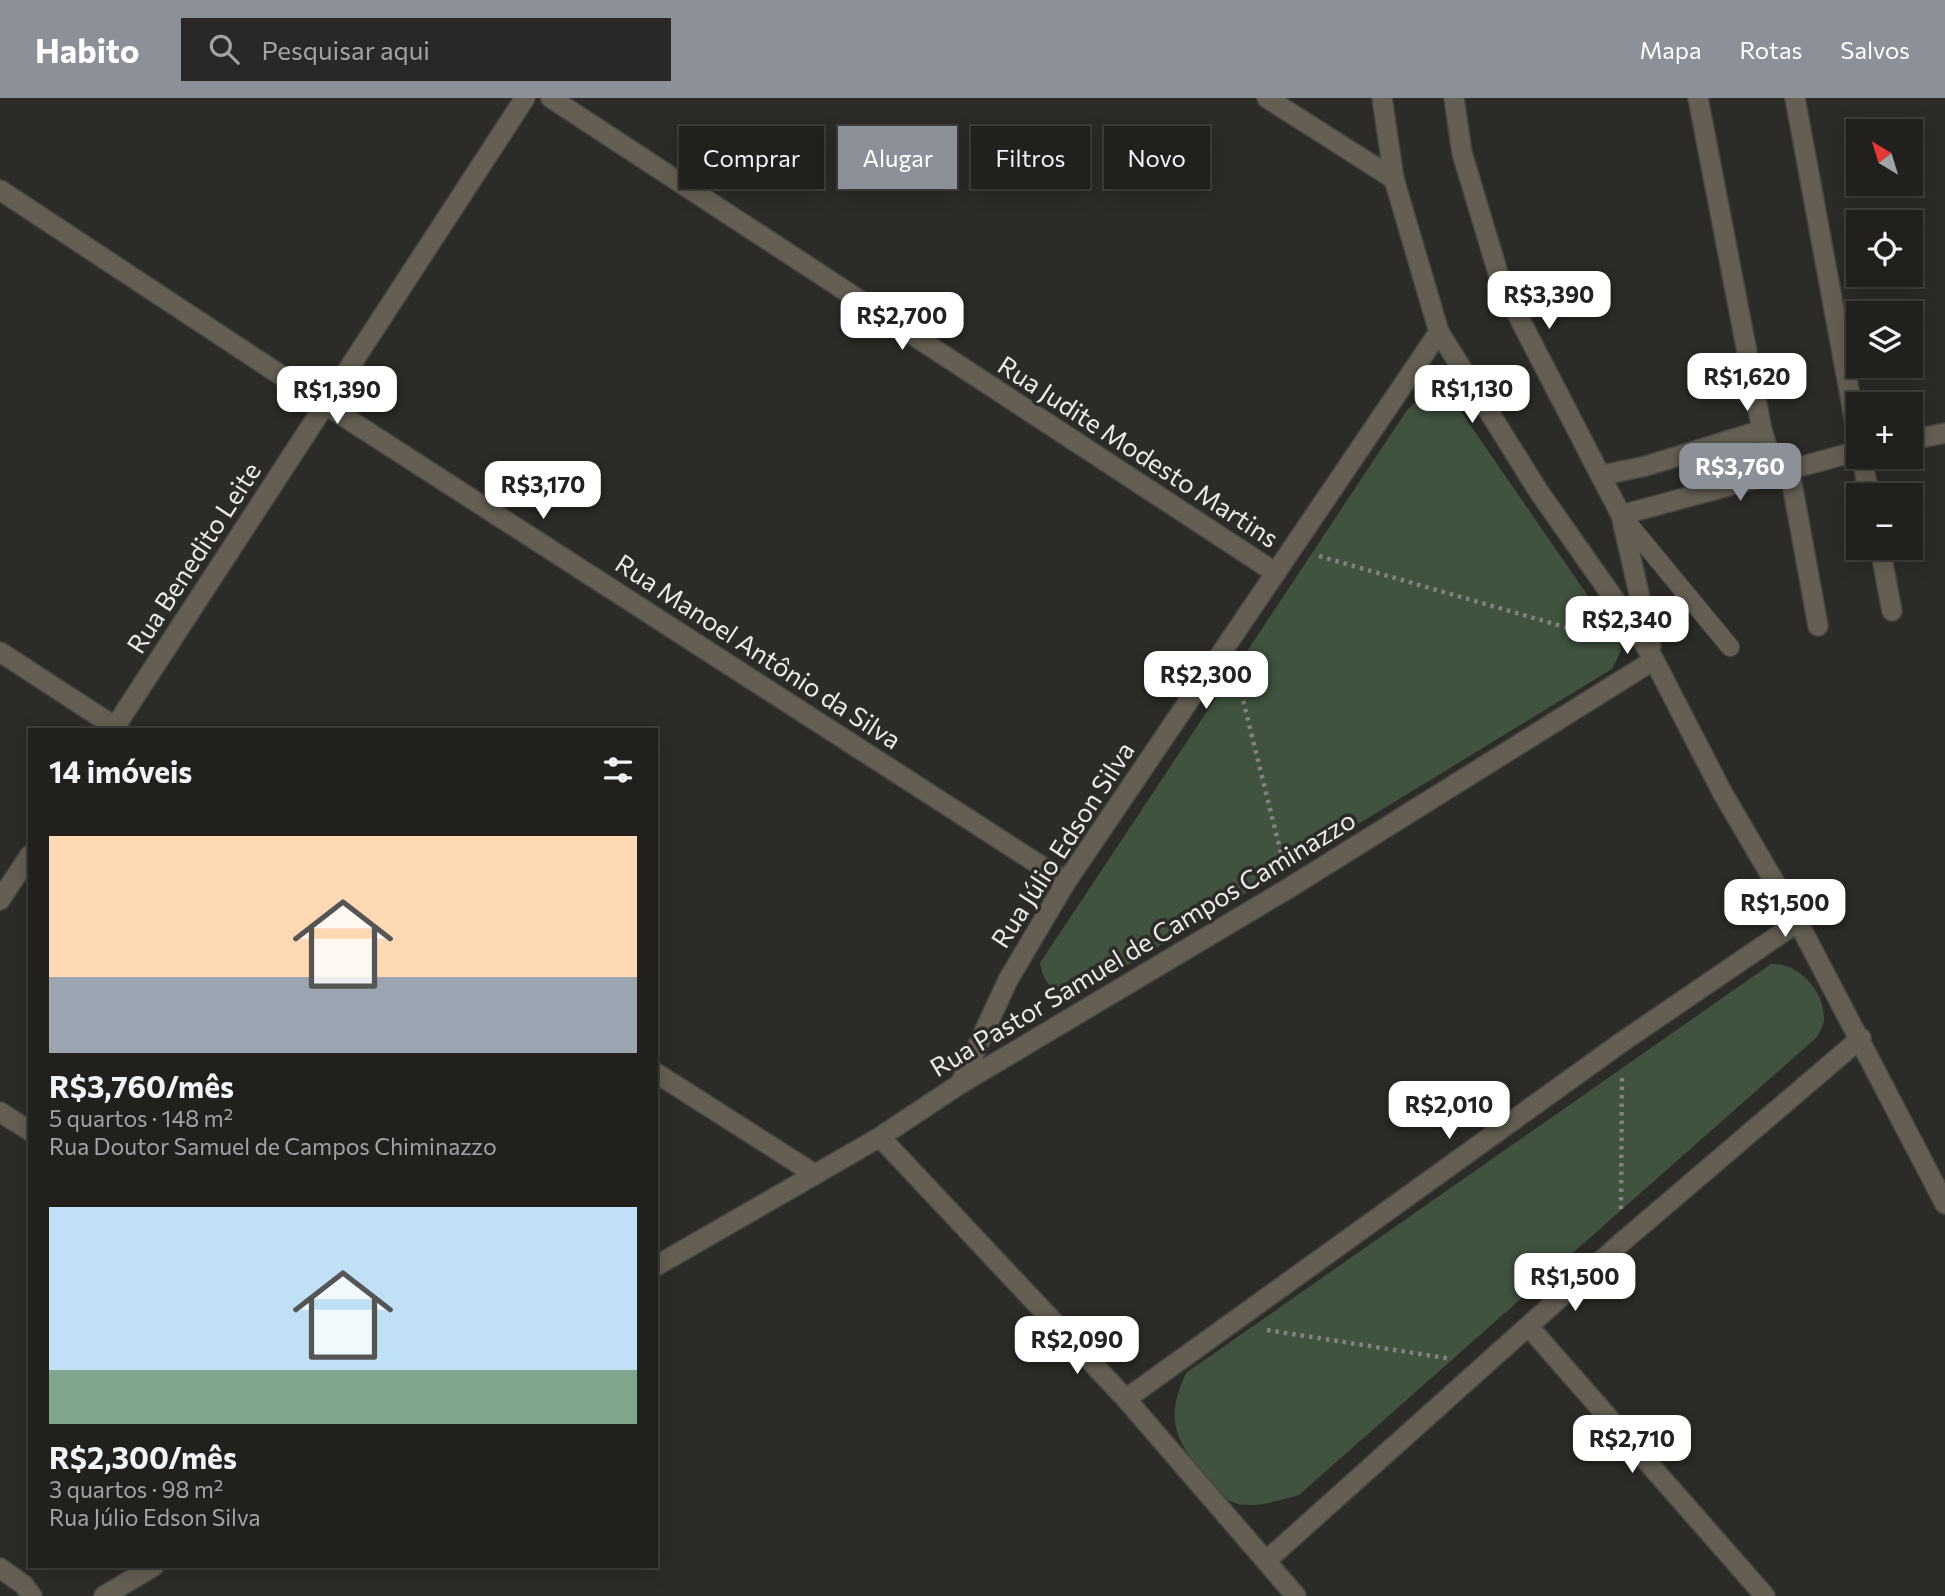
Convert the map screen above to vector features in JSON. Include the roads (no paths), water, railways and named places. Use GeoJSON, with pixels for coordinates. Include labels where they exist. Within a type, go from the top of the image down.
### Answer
{"type":"FeatureCollection","features":[{"type":"Feature","properties":{"kind":"street","name":"Rua Benedito Leite"},"geometry":{"type":"LineString","coordinates":[[117,728],[525,98]]}},
{"type":"Feature","properties":{"kind":"street","name":"Rua Judite Modesto Martins"},"geometry":{"type":"LineString","coordinates":[[551,98],[1276,573]]}},
{"type":"Feature","properties":{"kind":"street"},"geometry":{"type":"LineString","coordinates":[[1267,98],[1394,179]]}},
{"type":"Feature","properties":{"kind":"street"},"geometry":{"type":"LineString","coordinates":[[1382,98],[1394,179],[1439,332],[1539,492],[1636,630],[1722,792],[1798,922],[1861,1038],[1945,1204]]}},
{"type":"Feature","properties":{"kind":"street"},"geometry":{"type":"LineString","coordinates":[[1454,98],[1462,153],[1501,283],[1621,514],[1650,655]]}},
{"type":"Feature","properties":{"kind":"street"},"geometry":{"type":"LineString","coordinates":[[1698,98],[1762,430],[1781,469],[1818,626]]}},
{"type":"Feature","properties":{"kind":"street"},"geometry":{"type":"LineString","coordinates":[[1795,98],[1849,392]]}},
{"type":"Feature","properties":{"kind":"street","name":"Rua Manoel Antônio da Silva"},"geometry":{"type":"LineString","coordinates":[[0,190],[326,405],[1066,882]]}},
{"type":"Feature","properties":{"kind":"street","name":"Rua Júlio Edson Silva"},"geometry":{"type":"LineString","coordinates":[[960,1084],[1007,980],[1066,882],[1439,332]]}},
{"type":"Feature","properties":{"kind":"street"},"geometry":{"type":"LineString","coordinates":[[1603,475],[1646,466],[1762,430]]}},
{"type":"Feature","properties":{"kind":"street"},"geometry":{"type":"LineString","coordinates":[[1923,438],[1945,433]]}},
{"type":"Feature","properties":{"kind":"street"},"geometry":{"type":"LineString","coordinates":[[1621,514],[1846,453]]}},
{"type":"Feature","properties":{"kind":"street"},"geometry":{"type":"LineString","coordinates":[[1882,560],[1892,611]]}},
{"type":"Feature","properties":{"kind":"street"},"geometry":{"type":"LineString","coordinates":[[0,652],[114,728]]}},
{"type":"Feature","properties":{"kind":"street","name":"Rua Pastor Samuel de Campos Caminazzo"},"geometry":{"type":"LineString","coordinates":[[658,1265],[813,1173],[880,1137],[960,1084],[1289,888],[1650,655]]}},
{"type":"Feature","properties":{"kind":"street"},"geometry":{"type":"LineString","coordinates":[[0,900],[28,858]]}},
{"type":"Feature","properties":{"kind":"street"},"geometry":{"type":"LineString","coordinates":[[1126,1399],[1622,1042],[1798,922]]}},
{"type":"Feature","properties":{"kind":"street"},"geometry":{"type":"LineString","coordinates":[[1266,1561],[1621,1243],[1861,1038]]}},
{"type":"Feature","properties":{"kind":"street"},"geometry":{"type":"LineString","coordinates":[[658,1074],[813,1173]]}},
{"type":"Feature","properties":{"kind":"street"},"geometry":{"type":"LineString","coordinates":[[0,1112],[28,1130]]}},
{"type":"Feature","properties":{"kind":"street"},"geometry":{"type":"LineString","coordinates":[[880,1137],[1126,1399],[1296,1596]]}},
{"type":"Feature","properties":{"kind":"street"},"geometry":{"type":"LineString","coordinates":[[1530,1327],[1765,1596]]}},
{"type":"Feature","properties":{"kind":"street"},"geometry":{"type":"LineString","coordinates":[[0,1568],[24,1586],[32,1596]]}},
{"type":"Feature","properties":{"kind":"street"},"geometry":{"type":"LineString","coordinates":[[104,1596],[150,1568]]}},
{"type":"Feature","properties":{"kind":"lane"},"geometry":{"type":"LineString","coordinates":[[1621,514],[1730,648]]}}]}
